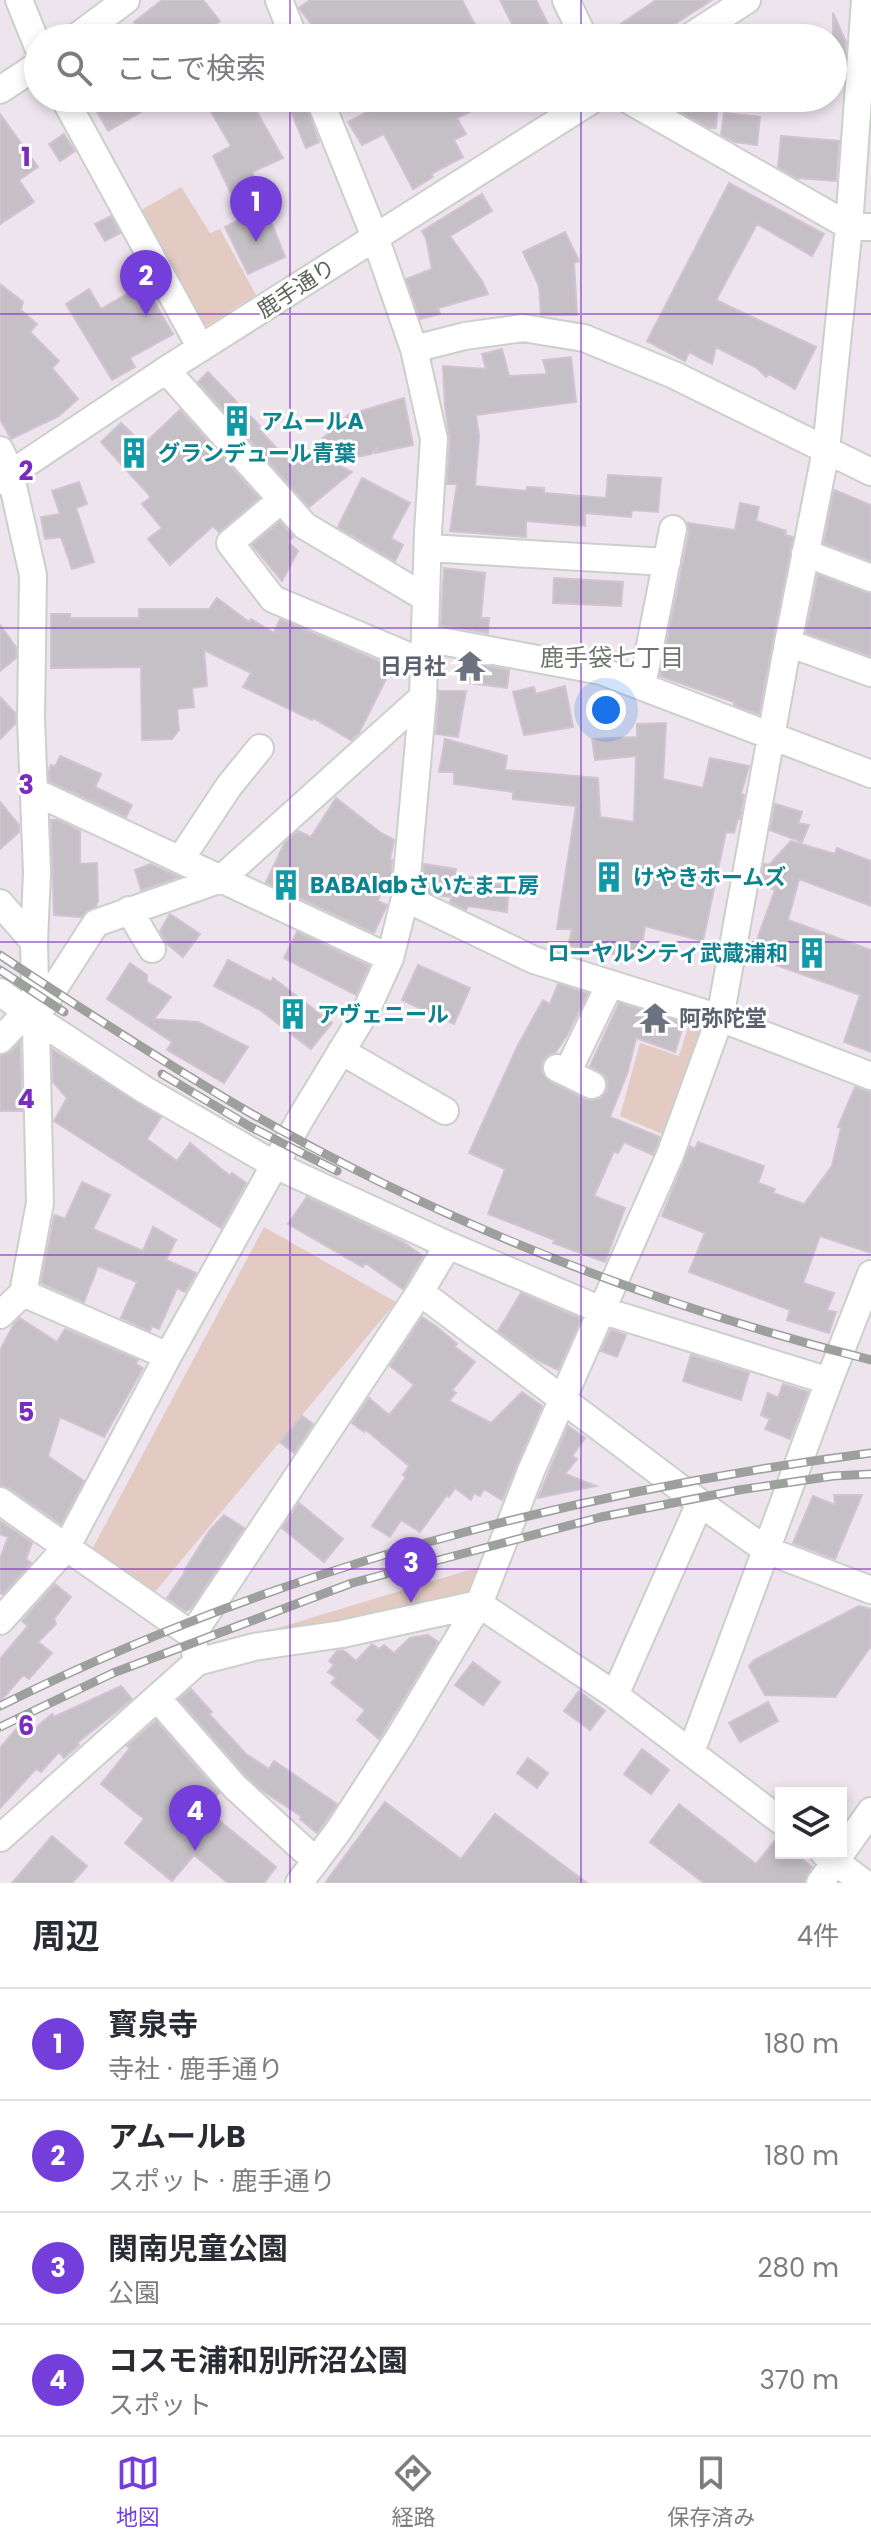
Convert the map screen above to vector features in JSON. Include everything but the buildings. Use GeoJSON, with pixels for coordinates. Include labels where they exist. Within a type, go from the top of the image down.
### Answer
{"type":"FeatureCollection","features":[{"type":"Feature","properties":{"kind":"street"},"geometry":{"type":"LineString","coordinates":[[19,0],[29,24]]}},
{"type":"Feature","properties":{"kind":"street"},"geometry":{"type":"LineString","coordinates":[[94,24],[126,0]]}},
{"type":"Feature","properties":{"kind":"street"},"geometry":{"type":"LineString","coordinates":[[279,0],[288,24]]}},
{"type":"Feature","properties":{"kind":"street"},"geometry":{"type":"LineString","coordinates":[[566,0],[577,24]]}},
{"type":"Feature","properties":{"kind":"street"},"geometry":{"type":"LineString","coordinates":[[710,24],[747,0]]}},
{"type":"Feature","properties":{"kind":"street"},"geometry":{"type":"LineString","coordinates":[[299,1883],[400,1736],[479,1604],[562,1398],[670,1155],[720,1018],[826,450],[860,226],[865,0]]}},
{"type":"Feature","properties":{"kind":"street"},"geometry":{"type":"LineString","coordinates":[[0,90],[24,74]]}},
{"type":"Feature","properties":{"kind":"street"},"geometry":{"type":"LineString","coordinates":[[72,112],[201,348]]}},
{"type":"Feature","properties":{"kind":"street"},"geometry":{"type":"LineString","coordinates":[[0,1621],[66,1548],[168,1356],[366,1011],[390,958],[405,898],[423,697],[434,439],[414,349],[375,237],[325,112]]}},
{"type":"Feature","properties":{"kind":"street","name":"鹿手通り"},"geometry":{"type":"LineString","coordinates":[[3,467],[166,370],[573,112]]}},
{"type":"Feature","properties":{"kind":"street"},"geometry":{"type":"LineString","coordinates":[[651,112],[860,226]]}},
{"type":"Feature","properties":{"kind":"street"},"geometry":{"type":"LineString","coordinates":[[414,349],[465,336],[523,328],[584,338],[674,375],[871,472]]}},
{"type":"Feature","properties":{"kind":"street"},"geometry":{"type":"LineString","coordinates":[[166,370],[305,526],[426,598]]}},
{"type":"Feature","properties":{"kind":"street"},"geometry":{"type":"LineString","coordinates":[[0,1315],[23,1293],[40,1203],[31,1015],[37,872],[31,719],[33,575],[3,467]]}},
{"type":"Feature","properties":{"kind":"street"},"geometry":{"type":"LineString","coordinates":[[281,500],[230,543],[273,599],[425,651],[601,671],[871,774]]}},
{"type":"Feature","properties":{"kind":"street"},"geometry":{"type":"LineString","coordinates":[[642,686],[673,529]]}},
{"type":"Feature","properties":{"kind":"street"},"geometry":{"type":"LineString","coordinates":[[428,548],[667,562]]}},
{"type":"Feature","properties":{"kind":"street"},"geometry":{"type":"LineString","coordinates":[[805,553],[871,578]]}},
{"type":"Feature","properties":{"kind":"street"},"geometry":{"type":"LineString","coordinates":[[788,643],[871,673]]}},
{"type":"Feature","properties":{"kind":"street"},"geometry":{"type":"LineString","coordinates":[[0,1040],[31,1015],[96,923],[221,879],[423,697]]}},
{"type":"Feature","properties":{"kind":"street"},"geometry":{"type":"LineString","coordinates":[[180,860],[229,786],[260,748]]}},
{"type":"Feature","properties":{"kind":"street"},"geometry":{"type":"LineString","coordinates":[[33,791],[390,958]]}},
{"type":"Feature","properties":{"kind":"street"},"geometry":{"type":"LineString","coordinates":[[405,898],[534,960],[720,1018],[871,1076]]}},
{"type":"Feature","properties":{"kind":"street"},"geometry":{"type":"LineString","coordinates":[[0,903],[34,942]]}},
{"type":"Feature","properties":{"kind":"street"},"geometry":{"type":"LineString","coordinates":[[129,910],[152,949]]}},
{"type":"Feature","properties":{"kind":"street"},"geometry":{"type":"LineString","coordinates":[[592,1085],[562,1070],[610,984]]}},
{"type":"Feature","properties":{"kind":"street"},"geometry":{"type":"LineString","coordinates":[[0,992],[145,1090],[275,1165],[448,1245],[601,1310],[829,1381]]}},
{"type":"Feature","properties":{"kind":"street"},"geometry":{"type":"LineString","coordinates":[[341,1051],[445,1111]]}},
{"type":"Feature","properties":{"kind":"street"},"geometry":{"type":"LineString","coordinates":[[197,1662],[192,1635],[448,1245]]}},
{"type":"Feature","properties":{"kind":"street"},"geometry":{"type":"LineString","coordinates":[[691,1752],[871,1274]]}},
{"type":"Feature","properties":{"kind":"street"},"geometry":{"type":"LineString","coordinates":[[420,1292],[766,1550],[871,1590]]}},
{"type":"Feature","properties":{"kind":"street"},"geometry":{"type":"LineString","coordinates":[[23,1293],[168,1356]]}},
{"type":"Feature","properties":{"kind":"street"},"geometry":{"type":"LineString","coordinates":[[0,1501],[192,1635]]}},
{"type":"Feature","properties":{"kind":"street"},"geometry":{"type":"LineString","coordinates":[[615,1695],[700,1503]]}},
{"type":"Feature","properties":{"kind":"street"},"geometry":{"type":"LineString","coordinates":[[0,1838],[197,1662],[254,1647],[342,1634],[479,1604],[615,1695],[775,1816]]}},
{"type":"Feature","properties":{"kind":"street"},"geometry":{"type":"LineString","coordinates":[[157,1698],[235,1787],[316,1861]]}},
{"type":"Feature","properties":{"kind":"street"},"geometry":{"type":"LineString","coordinates":[[864,1883],[827,1866],[870,1813]]}},
{"type":"Feature","properties":{"kind":"shaded area"},"geometry":{"type":"Polygon","coordinates":[[[181,187],[210,233],[220,229],[256,295],[205,327],[140,211],[181,187]]]}},
{"type":"Feature","properties":{"kind":"shaded area"},"geometry":{"type":"Polygon","coordinates":[[[691,1018],[707,1025],[667,1136],[620,1116],[640,1043],[679,1056],[691,1018]]]}},
{"type":"Feature","properties":{"kind":"shaded area"},"geometry":{"type":"Polygon","coordinates":[[[264,1227],[396,1302],[150,1598],[88,1557],[264,1227]]]}},
{"type":"Feature","properties":{"kind":"shaded area"},"geometry":{"type":"Polygon","coordinates":[[[489,1564],[477,1600],[258,1634],[489,1564]]]}},
{"type":"Feature","properties":{"kind":"railway"},"geometry":{"type":"LineString","coordinates":[[0,955],[252,1114],[399,1191],[553,1258],[631,1287],[711,1314],[871,1360]]}},
{"type":"Feature","properties":{"kind":"railway"},"geometry":{"type":"LineString","coordinates":[[0,970],[64,1012]]}},
{"type":"Feature","properties":{"kind":"railway"},"geometry":{"type":"LineString","coordinates":[[162,1074],[249,1126],[337,1171]]}},
{"type":"Feature","properties":{"kind":"railway"},"geometry":{"type":"LineString","coordinates":[[0,1706],[103,1658],[209,1615],[316,1576],[425,1543],[535,1514],[646,1490],[758,1469],[871,1453]]}},
{"type":"Feature","properties":{"kind":"railway"},"geometry":{"type":"LineString","coordinates":[[0,1727],[113,1673],[352,1583],[601,1517],[739,1490],[833,1476],[871,1474]]}},
{"type":"Feature","properties":{"kind":"place","name":"寳泉寺"},"geometry":{"type":"Point","coordinates":[256,242]}},
{"type":"Feature","properties":{"kind":"place","name":"アムールB"},"geometry":{"type":"Point","coordinates":[146,316]}},
{"type":"Feature","properties":{"kind":"place","name":"アムールA"},"geometry":{"type":"Point","coordinates":[237,421]}},
{"type":"Feature","properties":{"kind":"place","name":"グランデュール青葉"},"geometry":{"type":"Point","coordinates":[134,453]}},
{"type":"Feature","properties":{"kind":"place","name":"日月社"},"geometry":{"type":"Point","coordinates":[470,666]}},
{"type":"Feature","properties":{"kind":"place","name":"けやきホームズ"},"geometry":{"type":"Point","coordinates":[609,877]}},
{"type":"Feature","properties":{"kind":"place","name":"BABAlabさいたま工房"},"geometry":{"type":"Point","coordinates":[286,885]}},
{"type":"Feature","properties":{"kind":"place","name":"ローヤルシティ武蔵浦和"},"geometry":{"type":"Point","coordinates":[812,953]}},
{"type":"Feature","properties":{"kind":"place","name":"アヴェニール"},"geometry":{"type":"Point","coordinates":[293,1014]}},
{"type":"Feature","properties":{"kind":"place","name":"阿弥陀堂"},"geometry":{"type":"Point","coordinates":[655,1018]}},
{"type":"Feature","properties":{"kind":"place","name":"関南児童公園"},"geometry":{"type":"Point","coordinates":[411,1603]}},
{"type":"Feature","properties":{"kind":"place","name":"コスモ浦和別所沼公園"},"geometry":{"type":"Point","coordinates":[195,1851]}},
{"type":"Feature","properties":{"kind":"district","name":"鹿手袋七丁目"},"geometry":{"type":"Point","coordinates":[612,658]}}]}
